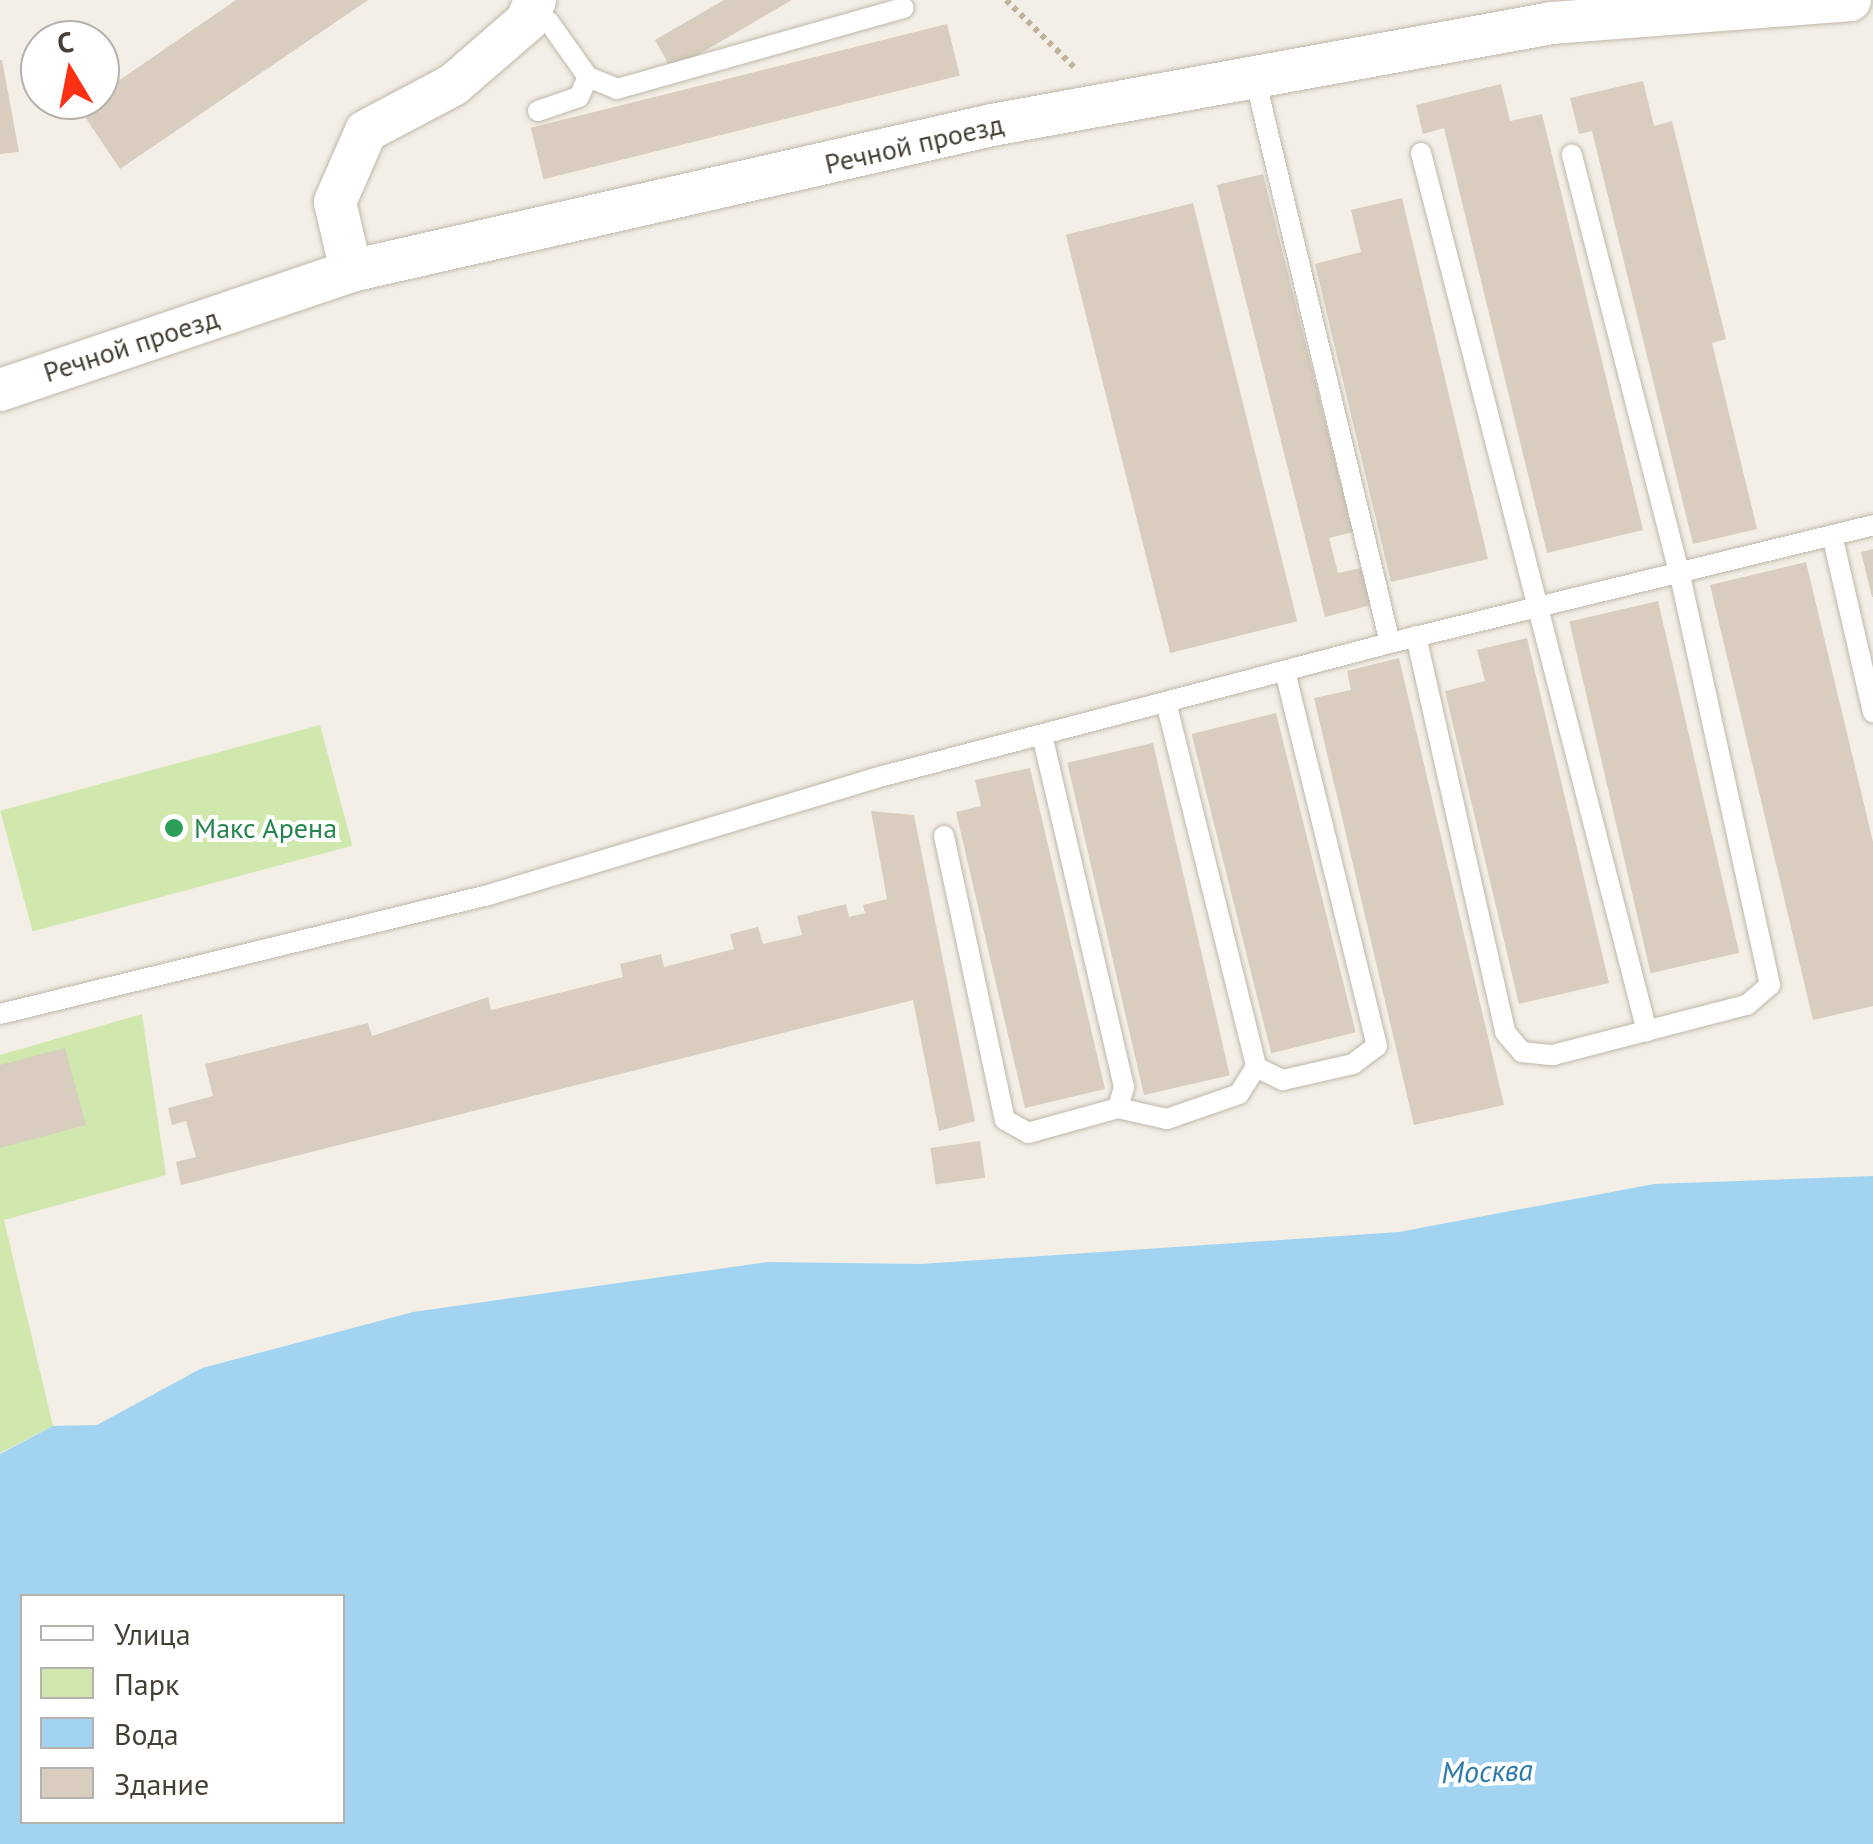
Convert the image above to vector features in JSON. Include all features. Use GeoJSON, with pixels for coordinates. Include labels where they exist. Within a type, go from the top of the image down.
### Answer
{"type":"FeatureCollection","features":[{"type":"Feature","properties":{"kind":"street","name":"Речной проезд"},"geometry":{"type":"LineString","coordinates":[[0,390],[351,271],[1106,103],[1552,23],[1850,0]]}},
{"type":"Feature","properties":{"kind":"street"},"geometry":{"type":"LineString","coordinates":[[351,271],[335,202],[366,130],[453,84],[531,10]]}},
{"type":"Feature","properties":{"kind":"lane"},"geometry":{"type":"LineString","coordinates":[[531,10],[548,22],[588,78],[616,89],[690,75],[904,8]]}},
{"type":"Feature","properties":{"kind":"lane"},"geometry":{"type":"LineString","coordinates":[[1254,74],[1390,643]]}},
{"type":"Feature","properties":{"kind":"lane"},"geometry":{"type":"LineString","coordinates":[[538,111],[578,97],[588,78]]}},
{"type":"Feature","properties":{"kind":"lane"},"geometry":{"type":"LineString","coordinates":[[1421,152],[1543,606],[1646,1031]]}},
{"type":"Feature","properties":{"kind":"lane"},"geometry":{"type":"LineString","coordinates":[[1416,636],[1505,1032],[1522,1052],[1554,1055],[1747,1005],[1770,985],[1772,966],[1679,572],[1572,154]]}},
{"type":"Feature","properties":{"kind":"lane"},"geometry":{"type":"LineString","coordinates":[[0,1014],[484,896],[1042,734],[1285,670],[1873,525]]}},
{"type":"Feature","properties":{"kind":"lane"},"geometry":{"type":"LineString","coordinates":[[1832,535],[1873,712]]}},
{"type":"Feature","properties":{"kind":"lane"},"geometry":{"type":"LineString","coordinates":[[1256,1067],[1282,1080],[1353,1064],[1376,1046],[1285,670]]}},
{"type":"Feature","properties":{"kind":"lane"},"geometry":{"type":"LineString","coordinates":[[944,836],[1005,1120],[1028,1133],[1118,1108],[1167,1119],[1239,1094],[1256,1067],[1166,702]]}},
{"type":"Feature","properties":{"kind":"lane"},"geometry":{"type":"LineString","coordinates":[[1042,734],[1124,1087],[1118,1108]]}},
{"type":"Feature","properties":{"kind":"path"},"geometry":{"type":"LineString","coordinates":[[1006,0],[1106,103]]}},
{"type":"Feature","properties":{"kind":"green space","name":"Макс Арена"},"geometry":{"type":"Polygon","coordinates":[[[320,725],[352,846],[33,931],[0,811],[320,725]]]}},
{"type":"Feature","properties":{"kind":"green space"},"geometry":{"type":"Polygon","coordinates":[[[142,1014],[166,1175],[4,1220],[53,1426],[0,1453],[0,1055],[142,1014]]]}},
{"type":"Feature","properties":{"kind":"water","name":"Москва"},"geometry":{"type":"Polygon","coordinates":[[[1873,1176],[1873,1844],[0,1844],[0,1454],[53,1426],[97,1425],[202,1368],[413,1312],[768,1262],[921,1264],[1399,1232],[1654,1184],[1873,1176]]]}},
{"type":"Feature","properties":{"kind":"building"},"geometry":{"type":"Polygon","coordinates":[[[236,0],[368,0],[120,169],[87,120],[120,120],[120,80],[236,0]]]}},
{"type":"Feature","properties":{"kind":"building"},"geometry":{"type":"Polygon","coordinates":[[[724,0],[792,0],[672,70],[655,40],[724,0]]]}},
{"type":"Feature","properties":{"kind":"building"},"geometry":{"type":"Polygon","coordinates":[[[947,24],[960,75],[544,179],[531,128],[947,24]]]}},
{"type":"Feature","properties":{"kind":"building"},"geometry":{"type":"Polygon","coordinates":[[[0,60],[19,152],[0,154],[0,60]]]}},
{"type":"Feature","properties":{"kind":"building"},"geometry":{"type":"Polygon","coordinates":[[[1643,81],[1654,126],[1672,121],[1726,339],[1712,343],[1757,529],[1693,544],[1592,131],[1579,134],[1570,98],[1643,81]]]}},
{"type":"Feature","properties":{"kind":"building"},"geometry":{"type":"Polygon","coordinates":[[[1501,84],[1510,121],[1542,114],[1643,530],[1547,553],[1444,128],[1423,134],[1416,105],[1501,84]]]}},
{"type":"Feature","properties":{"kind":"building"},"geometry":{"type":"Polygon","coordinates":[[[1263,174],[1353,532],[1329,538],[1338,573],[1361,568],[1371,605],[1325,617],[1217,185],[1263,174]]]}},
{"type":"Feature","properties":{"kind":"building"},"geometry":{"type":"Polygon","coordinates":[[[1402,198],[1488,559],[1391,582],[1315,264],[1361,252],[1351,210],[1402,198]]]}},
{"type":"Feature","properties":{"kind":"building"},"geometry":{"type":"Polygon","coordinates":[[[1193,203],[1297,621],[1170,653],[1066,235],[1193,203]]]}},
{"type":"Feature","properties":{"kind":"building"},"geometry":{"type":"Polygon","coordinates":[[[1873,549],[1873,597],[1872,597],[1861,552],[1873,549]]]}},
{"type":"Feature","properties":{"kind":"building"},"geometry":{"type":"Polygon","coordinates":[[[1806,562],[1873,842],[1873,1006],[1813,1020],[1710,585],[1806,562]]]}},
{"type":"Feature","properties":{"kind":"building"},"geometry":{"type":"Polygon","coordinates":[[[1658,601],[1739,953],[1651,973],[1569,621],[1658,601]]]}},
{"type":"Feature","properties":{"kind":"building"},"geometry":{"type":"Polygon","coordinates":[[[1527,638],[1609,983],[1519,1004],[1445,691],[1485,681],[1477,650],[1527,638]]]}},
{"type":"Feature","properties":{"kind":"building"},"geometry":{"type":"Polygon","coordinates":[[[1399,658],[1504,1105],[1414,1125],[1314,698],[1351,690],[1347,671],[1399,658]]]}},
{"type":"Feature","properties":{"kind":"building"},"geometry":{"type":"Polygon","coordinates":[[[1276,713],[1356,1032],[1271,1053],[1192,734],[1276,713]]]}},
{"type":"Feature","properties":{"kind":"building"},"geometry":{"type":"Polygon","coordinates":[[[1153,743],[1230,1075],[1144,1095],[1067,763],[1153,743]]]}},
{"type":"Feature","properties":{"kind":"building"},"geometry":{"type":"Polygon","coordinates":[[[1030,768],[1105,1089],[1025,1108],[956,812],[981,806],[975,780],[1030,768]]]}},
{"type":"Feature","properties":{"kind":"building"},"geometry":{"type":"Polygon","coordinates":[[[871,811],[914,815],[975,1121],[939,1131],[913,1000],[181,1185],[176,1162],[196,1157],[186,1121],[172,1125],[168,1108],[213,1096],[205,1064],[368,1023],[372,1036],[488,997],[491,1010],[623,977],[620,964],[661,954],[664,967],[734,949],[730,934],[758,927],[763,944],[802,935],[797,916],[846,904],[849,917],[865,913],[863,905],[887,899],[871,811]]]}},
{"type":"Feature","properties":{"kind":"building"},"geometry":{"type":"Polygon","coordinates":[[[65,1048],[86,1125],[0,1148],[0,1065],[65,1048]]]}},
{"type":"Feature","properties":{"kind":"building"},"geometry":{"type":"Polygon","coordinates":[[[980,1141],[985,1178],[936,1185],[930,1148],[980,1141]]]}},
{"type":"Feature","properties":{"kind":"place","name":"Макс Арена"},"geometry":{"type":"Point","coordinates":[174,828]}}]}
